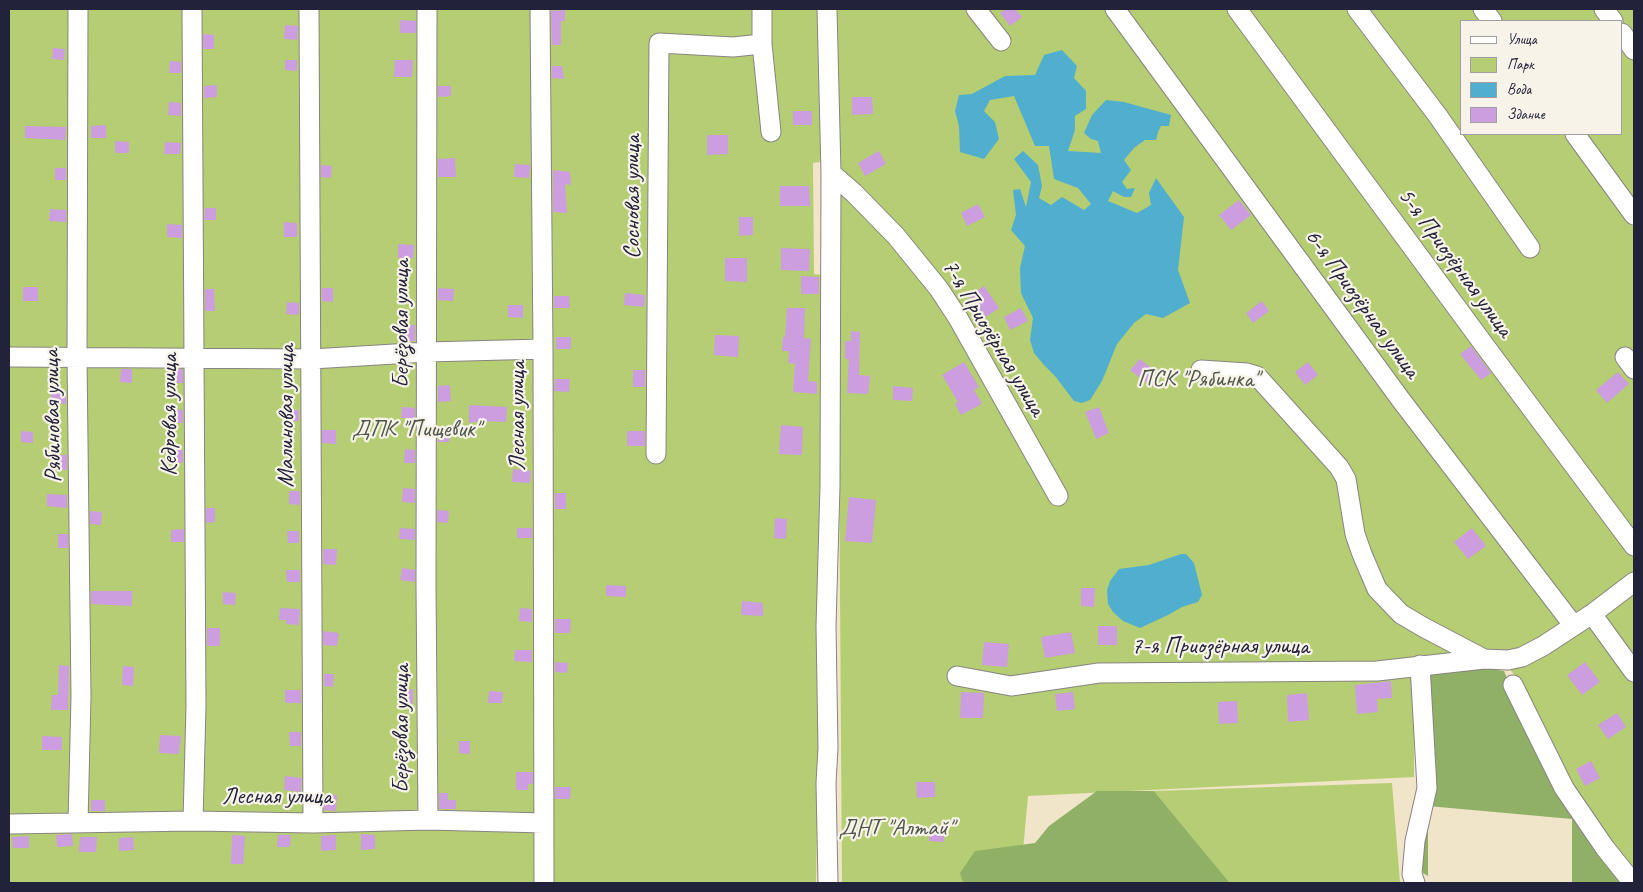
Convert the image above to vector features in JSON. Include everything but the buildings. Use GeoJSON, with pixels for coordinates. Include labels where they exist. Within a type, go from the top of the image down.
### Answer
{"type":"FeatureCollection","features":[{"type":"Feature","properties":{"kind":"street","name":"Рябиновая улица"},"geometry":{"type":"LineString","coordinates":[[78,9],[77,357],[81,697],[78,823]]}},
{"type":"Feature","properties":{"kind":"street","name":"Кедровая улица"},"geometry":{"type":"LineString","coordinates":[[192,9],[196,706],[193,821]]}},
{"type":"Feature","properties":{"kind":"street","name":"Малиновая улица"},"geometry":{"type":"LineString","coordinates":[[310,9],[313,824]]}},
{"type":"Feature","properties":{"kind":"street","name":"Берёзовая улица"},"geometry":{"type":"LineString","coordinates":[[427,9],[426,585],[428,820]]}},
{"type":"Feature","properties":{"kind":"street","name":"Лесная улица"},"geometry":{"type":"LineString","coordinates":[[540,9],[544,883]]}},
{"type":"Feature","properties":{"kind":"street"},"geometry":{"type":"LineString","coordinates":[[762,9],[762,44],[771,132]]}},
{"type":"Feature","properties":{"kind":"street"},"geometry":{"type":"LineString","coordinates":[[827,9],[831,173],[830,486],[826,626],[828,883]]}},
{"type":"Feature","properties":{"kind":"street"},"geometry":{"type":"LineString","coordinates":[[976,9],[1001,41]]}},
{"type":"Feature","properties":{"kind":"street","name":"6-я Приозёрная улица"},"geometry":{"type":"LineString","coordinates":[[1115,9],[1402,400],[1574,626]]}},
{"type":"Feature","properties":{"kind":"street","name":"5-я Приозёрная улица"},"geometry":{"type":"LineString","coordinates":[[1237,9],[1634,546]]}},
{"type":"Feature","properties":{"kind":"street"},"geometry":{"type":"LineString","coordinates":[[1357,9],[1438,116],[1530,248]]}},
{"type":"Feature","properties":{"kind":"street"},"geometry":{"type":"LineString","coordinates":[[1483,9],[1491,20]]}},
{"type":"Feature","properties":{"kind":"street"},"geometry":{"type":"LineString","coordinates":[[1604,9],[1612,20]]}},
{"type":"Feature","properties":{"kind":"street"},"geometry":{"type":"LineString","coordinates":[[1623,34],[1634,50]]}},
{"type":"Feature","properties":{"kind":"street","name":"Сосновая улица"},"geometry":{"type":"LineString","coordinates":[[656,454],[659,43],[733,47],[762,44]]}},
{"type":"Feature","properties":{"kind":"street"},"geometry":{"type":"LineString","coordinates":[[1576,135],[1634,215]]}},
{"type":"Feature","properties":{"kind":"street","name":"7-я Приозёрная улица"},"geometry":{"type":"LineString","coordinates":[[831,173],[854,193],[896,236],[939,289],[958,318],[1058,496]]}},
{"type":"Feature","properties":{"kind":"street"},"geometry":{"type":"LineString","coordinates":[[9,357],[312,359],[427,352],[543,349]]}},
{"type":"Feature","properties":{"kind":"street","name":"7-я Приозёрная улица"},"geometry":{"type":"LineString","coordinates":[[1201,370],[1247,373],[1257,376],[1339,467],[1346,479],[1355,534],[1377,589],[1401,614],[1484,658]]}},
{"type":"Feature","properties":{"kind":"street","name":"7-я Приозёрная улица"},"geometry":{"type":"LineString","coordinates":[[957,676],[1011,686],[1098,673],[1377,671],[1484,658],[1508,660],[1522,657],[1543,646],[1592,614],[1634,582]]}},
{"type":"Feature","properties":{"kind":"street"},"geometry":{"type":"LineString","coordinates":[[1592,614],[1634,672]]}},
{"type":"Feature","properties":{"kind":"street"},"geometry":{"type":"LineString","coordinates":[[1415,883],[1412,874],[1415,841],[1427,788],[1420,665]]}},
{"type":"Feature","properties":{"kind":"street"},"geometry":{"type":"LineString","coordinates":[[1513,685],[1564,788],[1605,848],[1634,883]]}},
{"type":"Feature","properties":{"kind":"street","name":"Лесная улица"},"geometry":{"type":"LineString","coordinates":[[9,824],[193,821],[313,824],[428,820],[544,822]]}},
{"type":"Feature","properties":{"kind":"green space","name":"ДПК \"Пищевик\""},"geometry":{"type":"Polygon","coordinates":[[[9,9],[821,9],[822,106],[820,162],[813,163],[814,274],[822,275],[823,461],[816,883],[9,883],[9,9]]]}},
{"type":"Feature","properties":{"kind":"green space","name":"ПСК \"Рябинка\""},"geometry":{"type":"Polygon","coordinates":[[[836,9],[1634,9],[1634,876],[1568,778],[1521,684],[1509,668],[1476,665],[1414,670],[1414,777],[1028,796],[1020,883],[842,883],[836,9]]]}},
{"type":"Feature","properties":{"kind":"green space"},"geometry":{"type":"Polygon","coordinates":[[[1470,668],[1504,671],[1540,757],[1629,883],[1572,883],[1572,819],[1428,806],[1428,876],[1423,873],[1415,800],[1421,791],[1423,671],[1470,668]]]}},
{"type":"Feature","properties":{"kind":"green space"},"geometry":{"type":"Polygon","coordinates":[[[1392,783],[1400,883],[1230,883],[1154,791],[1392,783]]]}},
{"type":"Feature","properties":{"kind":"green space"},"geometry":{"type":"Polygon","coordinates":[[[1097,791],[1154,791],[1230,883],[963,883],[960,873],[975,851],[1035,843],[1049,826],[1097,791]]]}},
{"type":"Feature","properties":{"kind":"water"},"geometry":{"type":"Polygon","coordinates":[[[1062,50],[1077,66],[1074,78],[1086,91],[1086,109],[1075,116],[1075,130],[1068,151],[1101,153],[1098,141],[1091,139],[1084,133],[1092,115],[1106,100],[1124,102],[1171,115],[1169,126],[1161,126],[1156,140],[1145,140],[1134,148],[1124,160],[1131,170],[1122,182],[1127,189],[1135,188],[1131,197],[1124,197],[1113,191],[1108,201],[1137,213],[1151,205],[1149,193],[1156,178],[1184,217],[1178,270],[1190,303],[1163,318],[1146,314],[1134,323],[1117,344],[1102,381],[1090,400],[1082,403],[1074,401],[1034,353],[1030,340],[1033,318],[1021,293],[1020,268],[1025,246],[1011,230],[1016,215],[1013,190],[1020,189],[1026,207],[1031,182],[1014,159],[1023,151],[1038,165],[1042,186],[1039,198],[1051,205],[1062,197],[1084,210],[1091,204],[1078,188],[1054,179],[1049,146],[1035,146],[1014,96],[990,100],[984,111],[995,122],[999,139],[984,159],[960,152],[959,126],[955,111],[959,95],[972,94],[1005,76],[1035,75],[1044,55],[1062,50]]]}},
{"type":"Feature","properties":{"kind":"water"},"geometry":{"type":"Polygon","coordinates":[[[1186,554],[1194,563],[1202,595],[1198,602],[1182,607],[1140,628],[1123,621],[1113,612],[1108,604],[1107,590],[1110,581],[1119,569],[1149,565],[1186,554]]]}},
{"type":"Feature","properties":{"kind":"park label","name":"ДНТ \"Алтай\""},"geometry":{"type":"Point","coordinates":[896,829]}}]}
